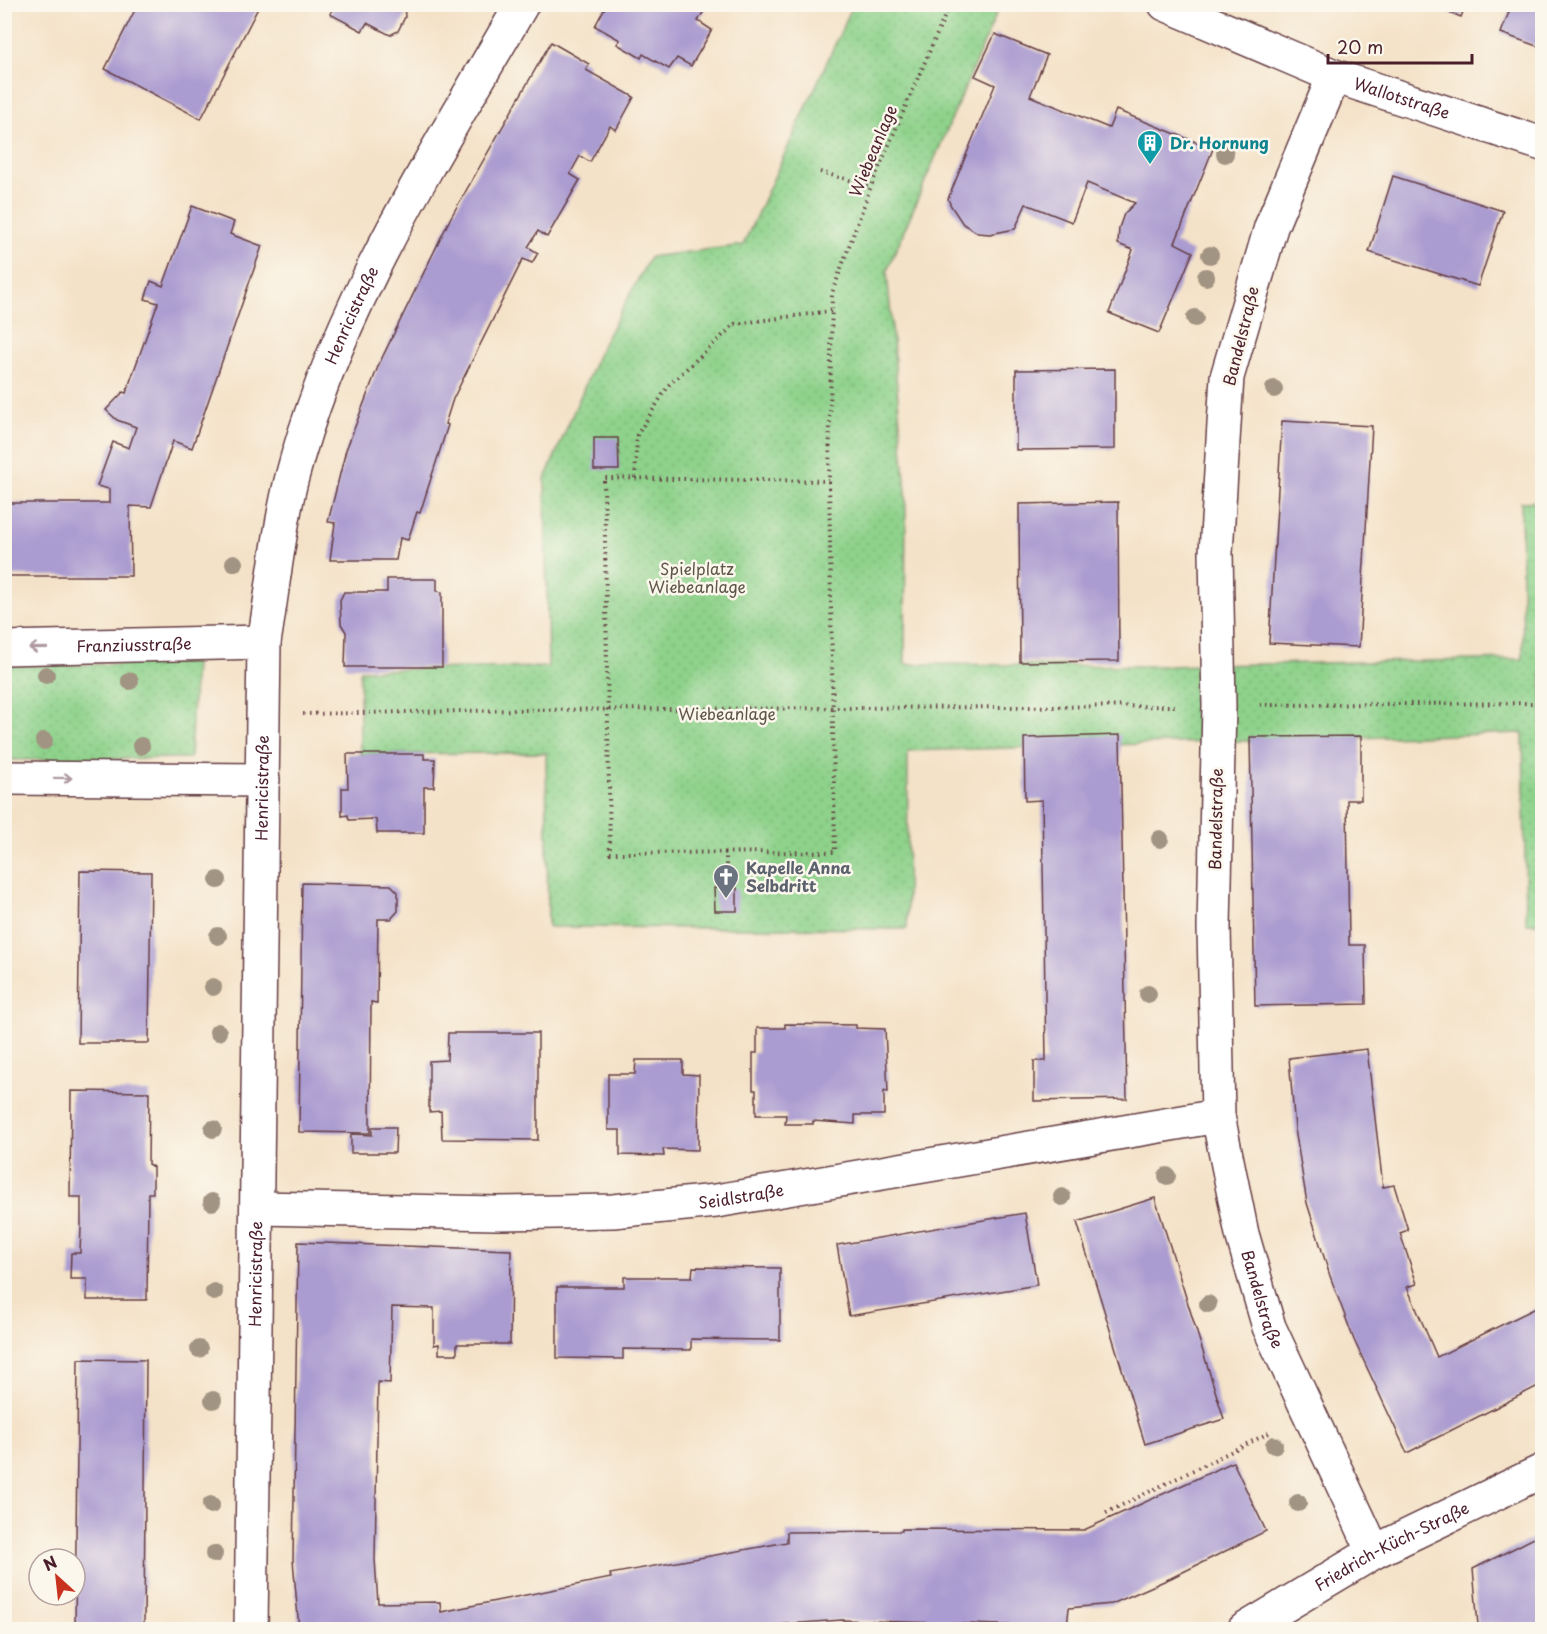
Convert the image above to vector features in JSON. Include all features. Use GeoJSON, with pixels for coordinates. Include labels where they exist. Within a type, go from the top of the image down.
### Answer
{"type":"FeatureCollection","features":[{"type":"Feature","properties":{"kind":"street","name":"Henricistraße"},"geometry":{"type":"LineString","coordinates":[[251,1629],[259,1208],[264,642],[291,482],[311,416],[339,343],[377,257],[522,4]]}},
{"type":"Feature","properties":{"kind":"street","name":"Wallotstraße"},"geometry":{"type":"LineString","coordinates":[[1165,4],[1334,76],[1542,144]]}},
{"type":"Feature","properties":{"kind":"street","name":"Bandelstraße"},"geometry":{"type":"LineString","coordinates":[[1334,76],[1271,227],[1227,377],[1216,552],[1219,706],[1214,927],[1218,1116],[1242,1234],[1269,1327],[1374,1552]]}},
{"type":"Feature","properties":{"kind":"street","name":"Franziusstraße"},"geometry":{"type":"LineString","coordinates":[[4,648],[264,642]]}},
{"type":"Feature","properties":{"kind":"street"},"geometry":{"type":"LineString","coordinates":[[4,778],[263,780]]}},
{"type":"Feature","properties":{"kind":"street","name":"Seidlstraße"},"geometry":{"type":"LineString","coordinates":[[259,1208],[497,1213],[613,1211],[716,1201],[1218,1116]]}},
{"type":"Feature","properties":{"kind":"street","name":"Friedrich-Küch-Straße"},"geometry":{"type":"LineString","coordinates":[[1244,1629],[1374,1552],[1542,1471]]}},
{"type":"Feature","properties":{"kind":"path","name":"Wiebeanlage"},"geometry":{"type":"LineString","coordinates":[[829,481],[604,478],[610,853],[835,852],[835,709],[829,481],[832,293],[871,186],[950,4]]}},
{"type":"Feature","properties":{"kind":"path"},"geometry":{"type":"LineString","coordinates":[[820,172],[871,186]]}},
{"type":"Feature","properties":{"kind":"path"},"geometry":{"type":"LineString","coordinates":[[634,478],[637,435],[669,385],[735,324],[831,311]]}},
{"type":"Feature","properties":{"kind":"path"},"geometry":{"type":"LineString","coordinates":[[264,715],[931,707]]}},
{"type":"Feature","properties":{"kind":"path"},"geometry":{"type":"LineString","coordinates":[[726,853],[726,889]]}},
{"type":"Feature","properties":{"kind":"path"},"geometry":{"type":"LineString","coordinates":[[1106,1513],[1272,1432]]}},
{"type":"Feature","properties":{"kind":"green space","name":"Wiebeanlage"},"geometry":{"type":"Polygon","coordinates":[[[853,5],[1000,5],[887,271],[906,492],[905,664],[1159,666],[1523,659],[1521,502],[1542,501],[1542,923],[1526,923],[1523,733],[908,751],[907,929],[548,927],[546,753],[360,754],[360,670],[548,667],[545,479],[601,348],[650,257],[743,245],[853,5]]]}},
{"type":"Feature","properties":{"kind":"green space"},"geometry":{"type":"Polygon","coordinates":[[[195,663],[190,758],[5,760],[5,666],[195,663]]]}},
{"type":"Feature","properties":{"kind":"building"},"geometry":{"type":"Polygon","coordinates":[[[138,4],[251,4],[258,8],[201,119],[105,69],[138,4]]]}},
{"type":"Feature","properties":{"kind":"building"},"geometry":{"type":"Polygon","coordinates":[[[335,4],[404,4],[405,17],[398,31],[390,35],[367,23],[362,31],[330,14],[335,4]]]}},
{"type":"Feature","properties":{"kind":"building"},"geometry":{"type":"Polygon","coordinates":[[[607,4],[708,4],[698,21],[712,30],[691,66],[677,58],[669,69],[643,54],[641,58],[617,44],[620,40],[595,26],[607,4]]]}},
{"type":"Feature","properties":{"kind":"building"},"geometry":{"type":"Polygon","coordinates":[[[1410,4],[1429,4],[1427,11],[1410,4]]]}},
{"type":"Feature","properties":{"kind":"building"},"geometry":{"type":"Polygon","coordinates":[[[1429,4],[1466,4],[1461,17],[1429,4]]]}},
{"type":"Feature","properties":{"kind":"building"},"geometry":{"type":"Polygon","coordinates":[[[1512,4],[1542,4],[1542,48],[1501,33],[1512,4]]]}},
{"type":"Feature","properties":{"kind":"building"},"geometry":{"type":"Polygon","coordinates":[[[995,34],[1047,55],[1030,96],[1109,128],[1116,110],[1213,149],[1175,243],[1193,252],[1159,333],[1109,313],[1133,250],[1118,244],[1119,228],[1124,214],[1135,203],[1087,183],[1072,222],[1026,204],[1015,229],[990,234],[978,233],[963,224],[951,206],[948,199],[995,85],[975,76],[995,34]]]}},
{"type":"Feature","properties":{"kind":"building"},"geometry":{"type":"Polygon","coordinates":[[[551,42],[589,64],[586,70],[634,97],[616,130],[610,126],[590,162],[580,156],[570,174],[580,180],[547,237],[538,231],[528,247],[538,253],[532,263],[523,259],[453,399],[445,424],[448,425],[420,513],[417,512],[408,540],[400,538],[396,560],[330,560],[335,523],[328,522],[346,450],[379,364],[451,217],[551,42]]]}},
{"type":"Feature","properties":{"kind":"building"},"geometry":{"type":"Polygon","coordinates":[[[1393,176],[1503,211],[1478,286],[1369,252],[1393,176]]]}},
{"type":"Feature","properties":{"kind":"building"},"geometry":{"type":"Polygon","coordinates":[[[192,206],[234,222],[230,234],[262,246],[192,448],[173,441],[151,507],[130,506],[131,576],[4,576],[4,503],[109,503],[109,489],[97,486],[113,442],[129,448],[136,427],[117,420],[106,410],[123,392],[126,393],[158,303],[145,299],[151,281],[163,286],[192,206]]]}},
{"type":"Feature","properties":{"kind":"building"},"geometry":{"type":"Polygon","coordinates":[[[1115,369],[1115,449],[1016,450],[1016,370],[1115,369]]]}},
{"type":"Feature","properties":{"kind":"building"},"geometry":{"type":"Polygon","coordinates":[[[1282,421],[1372,426],[1359,647],[1269,643],[1282,421]]]}},
{"type":"Feature","properties":{"kind":"building"},"geometry":{"type":"Polygon","coordinates":[[[594,438],[618,438],[619,470],[594,470],[594,438]]]}},
{"type":"Feature","properties":{"kind":"building"},"geometry":{"type":"Polygon","coordinates":[[[1118,502],[1119,661],[1020,662],[1019,504],[1118,502]]]}},
{"type":"Feature","properties":{"kind":"building"},"geometry":{"type":"Polygon","coordinates":[[[387,579],[437,579],[437,591],[442,592],[442,667],[345,667],[346,632],[341,624],[340,600],[344,592],[387,592],[387,579]]]}},
{"type":"Feature","properties":{"kind":"building"},"geometry":{"type":"Polygon","coordinates":[[[1120,735],[1127,1099],[1034,1101],[1034,1061],[1046,1061],[1042,800],[1025,801],[1024,738],[1120,735]]]}},
{"type":"Feature","properties":{"kind":"building"},"geometry":{"type":"Polygon","coordinates":[[[1361,736],[1361,800],[1347,800],[1349,945],[1365,945],[1366,1004],[1255,1006],[1250,737],[1361,736]]]}},
{"type":"Feature","properties":{"kind":"building"},"geometry":{"type":"Polygon","coordinates":[[[347,754],[424,754],[424,759],[435,759],[434,787],[424,787],[424,833],[377,833],[376,819],[349,820],[348,815],[342,816],[342,788],[348,788],[347,754]]]}},
{"type":"Feature","properties":{"kind":"building"},"geometry":{"type":"Polygon","coordinates":[[[4,850],[7,850],[8,923],[4,923],[4,850]]]}},
{"type":"Feature","properties":{"kind":"building"},"geometry":{"type":"Polygon","coordinates":[[[80,871],[151,872],[149,1043],[78,1043],[80,871]]]}},
{"type":"Feature","properties":{"kind":"building"},"geometry":{"type":"Polygon","coordinates":[[[302,883],[391,885],[398,892],[398,911],[391,919],[378,919],[377,1003],[371,1002],[370,1133],[299,1132],[302,883]]]}},
{"type":"Feature","properties":{"kind":"building","name":"Kapelle Anna Selbdritt"},"geometry":{"type":"Polygon","coordinates":[[[714,888],[737,888],[737,911],[715,911],[714,888]]]}},
{"type":"Feature","properties":{"kind":"building"},"geometry":{"type":"Polygon","coordinates":[[[785,1024],[856,1025],[856,1028],[885,1029],[888,1092],[884,1091],[884,1115],[855,1115],[855,1124],[813,1121],[813,1124],[785,1124],[786,1115],[756,1115],[753,1053],[757,1053],[757,1028],[785,1028],[785,1024]]]}},
{"type":"Feature","properties":{"kind":"building"},"geometry":{"type":"Polygon","coordinates":[[[448,1033],[538,1033],[538,1140],[442,1139],[441,1111],[429,1112],[429,1061],[447,1060],[448,1033]]]}},
{"type":"Feature","properties":{"kind":"building"},"geometry":{"type":"Polygon","coordinates":[[[1367,1049],[1383,1187],[1394,1185],[1408,1230],[1400,1233],[1417,1284],[1407,1287],[1437,1357],[1542,1305],[1542,1384],[1407,1453],[1354,1340],[1330,1276],[1307,1203],[1295,1129],[1289,1058],[1367,1049]]]}},
{"type":"Feature","properties":{"kind":"building"},"geometry":{"type":"Polygon","coordinates":[[[636,1060],[683,1060],[683,1074],[699,1075],[698,1150],[663,1149],[664,1156],[620,1155],[620,1130],[608,1130],[608,1074],[635,1074],[636,1060]]]}},
{"type":"Feature","properties":{"kind":"building"},"geometry":{"type":"Polygon","coordinates":[[[71,1091],[149,1092],[148,1164],[153,1167],[153,1193],[148,1193],[147,1300],[87,1300],[87,1279],[70,1279],[71,1253],[80,1253],[81,1228],[81,1197],[70,1197],[71,1091]]]}},
{"type":"Feature","properties":{"kind":"building"},"geometry":{"type":"Polygon","coordinates":[[[372,1127],[396,1127],[395,1153],[351,1153],[351,1134],[372,1135],[372,1127]]]}},
{"type":"Feature","properties":{"kind":"building"},"geometry":{"type":"Polygon","coordinates":[[[1155,1198],[1224,1419],[1145,1444],[1077,1222],[1155,1198]]]}},
{"type":"Feature","properties":{"kind":"building"},"geometry":{"type":"Polygon","coordinates":[[[1025,1213],[1037,1285],[849,1316],[837,1245],[1025,1213]]]}},
{"type":"Feature","properties":{"kind":"building"},"geometry":{"type":"Polygon","coordinates":[[[298,1242],[511,1250],[510,1344],[457,1344],[457,1354],[439,1354],[439,1344],[434,1345],[434,1308],[392,1307],[390,1383],[378,1382],[375,1560],[378,1603],[440,1602],[441,1612],[611,1578],[610,1574],[787,1542],[787,1532],[902,1531],[902,1529],[1084,1530],[1233,1462],[1266,1531],[1112,1604],[1069,1608],[1067,1627],[842,1620],[749,1629],[299,1629],[293,1560],[298,1242]]]}},
{"type":"Feature","properties":{"kind":"building"},"geometry":{"type":"Polygon","coordinates":[[[693,1267],[780,1268],[780,1340],[691,1339],[691,1350],[623,1349],[623,1359],[557,1358],[557,1287],[624,1287],[624,1277],[692,1277],[693,1267]]]}},
{"type":"Feature","properties":{"kind":"building"},"geometry":{"type":"Polygon","coordinates":[[[78,1359],[146,1360],[144,1629],[75,1629],[75,1607],[87,1607],[87,1547],[76,1547],[78,1359]]]}},
{"type":"Feature","properties":{"kind":"building"},"geometry":{"type":"Polygon","coordinates":[[[1542,1534],[1542,1629],[1476,1629],[1478,1625],[1473,1569],[1542,1534]]]}},
{"type":"Feature","properties":{"kind":"place","name":"Dr. Hornung"},"geometry":{"type":"Point","coordinates":[1150,166]}},
{"type":"Feature","properties":{"kind":"place","name":"Kapelle Anna Selbdritt"},"geometry":{"type":"Point","coordinates":[726,900]}},
{"type":"Feature","properties":{"kind":"park label","name":"Spielplatz Wiebeanlage"},"geometry":{"type":"Point","coordinates":[697,578]}}]}
